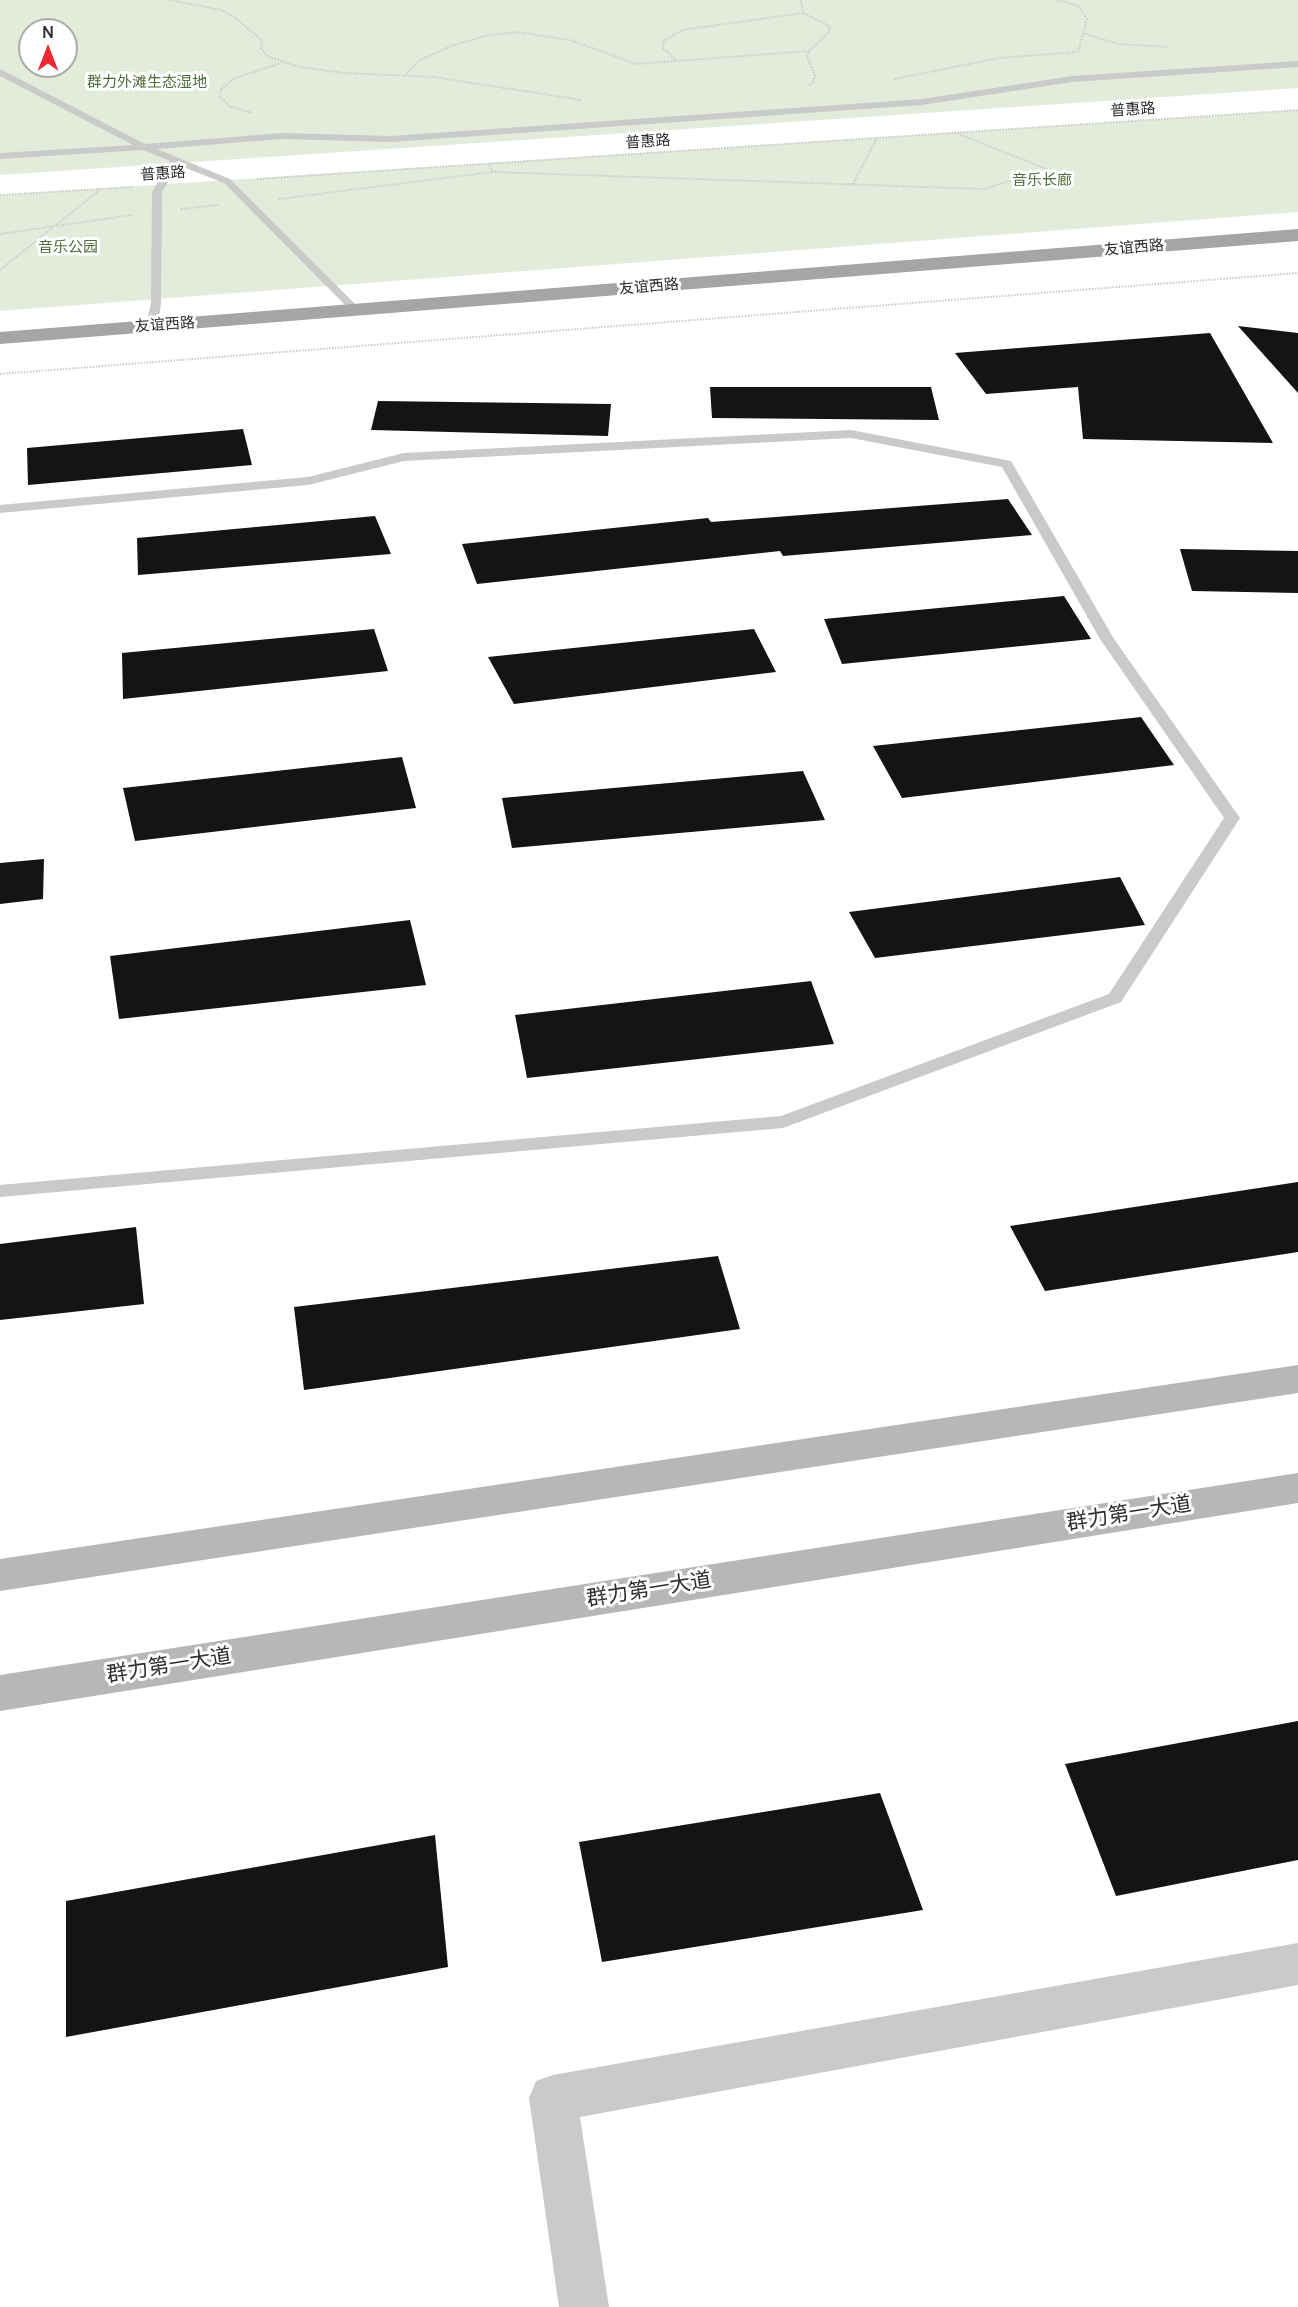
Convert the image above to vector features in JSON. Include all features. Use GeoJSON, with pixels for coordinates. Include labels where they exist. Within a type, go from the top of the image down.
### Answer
{"type":"FeatureCollection","features":[{"type":"Feature","properties":{"kind":"main road","name":"友谊西路"},"geometry":{"type":"LineString","coordinates":[[0,338],[1298,235]]}},
{"type":"Feature","properties":{"kind":"main road"},"geometry":{"type":"LineString","coordinates":[[0,1575],[1298,1380]]}},
{"type":"Feature","properties":{"kind":"main road","name":"群力第一大道"},"geometry":{"type":"LineString","coordinates":[[0,1693],[1298,1488]]}},
{"type":"Feature","properties":{"kind":"street"},"geometry":{"type":"LineString","coordinates":[[584,2307],[553,2098],[1298,1964]]}},
{"type":"Feature","properties":{"kind":"lane"},"geometry":{"type":"LineString","coordinates":[[0,156],[82,153],[141,146],[282,136],[391,139],[899,104],[1072,79],[1298,64]]}},
{"type":"Feature","properties":{"kind":"lane"},"geometry":{"type":"LineString","coordinates":[[0,72],[141,146],[227,181],[356,310]]}},
{"type":"Feature","properties":{"kind":"lane"},"geometry":{"type":"LineString","coordinates":[[152,326],[156,303],[157,192],[176,160]]}},
{"type":"Feature","properties":{"kind":"lane"},"geometry":{"type":"LineString","coordinates":[[0,509],[308,481],[405,457],[851,434],[1007,464],[1107,639],[1232,818],[1115,998],[783,1122],[0,1191]]}},
{"type":"Feature","properties":{"kind":"path"},"geometry":{"type":"LineString","coordinates":[[170,0],[221,10],[233,16],[262,40],[261,48],[267,56],[282,62],[321,71],[406,75],[592,102]]}},
{"type":"Feature","properties":{"kind":"path"},"geometry":{"type":"LineString","coordinates":[[801,0],[803,13]]}},
{"type":"Feature","properties":{"kind":"path"},"geometry":{"type":"LineString","coordinates":[[1059,0],[1078,6],[1087,19],[1077,52]]}},
{"type":"Feature","properties":{"kind":"path"},"geometry":{"type":"LineString","coordinates":[[406,75],[418,61],[451,46],[485,36],[517,32],[570,40],[636,64],[678,62],[808,51],[831,32],[830,26],[803,13],[682,30],[664,41],[663,48],[678,62]]}},
{"type":"Feature","properties":{"kind":"path"},"geometry":{"type":"LineString","coordinates":[[1083,33],[1118,44],[1173,47]]}},
{"type":"Feature","properties":{"kind":"path"},"geometry":{"type":"LineString","coordinates":[[804,88],[813,83],[815,75],[807,57],[808,51]]}},
{"type":"Feature","properties":{"kind":"path"},"geometry":{"type":"LineString","coordinates":[[888,80],[999,58],[1087,53]]}},
{"type":"Feature","properties":{"kind":"path"},"geometry":{"type":"LineString","coordinates":[[253,113],[242,112],[229,106],[220,97],[220,90],[235,78],[282,62]]}},
{"type":"Feature","properties":{"kind":"path","name":"普惠路"},"geometry":{"type":"LineString","coordinates":[[227,181],[1298,110]]}},
{"type":"Feature","properties":{"kind":"path"},"geometry":{"type":"LineString","coordinates":[[488,163],[493,172],[984,189],[1047,169],[954,132]]}},
{"type":"Feature","properties":{"kind":"path"},"geometry":{"type":"LineString","coordinates":[[853,184],[877,138]]}},
{"type":"Feature","properties":{"kind":"path","name":"普惠路"},"geometry":{"type":"LineString","coordinates":[[0,195],[161,185]]}},
{"type":"Feature","properties":{"kind":"path"},"geometry":{"type":"LineString","coordinates":[[0,270],[102,189]]}},
{"type":"Feature","properties":{"kind":"path"},"geometry":{"type":"LineString","coordinates":[[0,374],[1298,273]]}},
{"type":"Feature","properties":{"kind":"green space","name":"群力外滩生态湿地"},"geometry":{"type":"Polygon","coordinates":[[[0,0],[1298,0],[1298,88],[0,175],[0,0]]]}},
{"type":"Feature","properties":{"kind":"green space","name":"音乐公园"},"geometry":{"type":"Polygon","coordinates":[[[1298,110],[1298,212],[0,311],[0,195],[1298,110]]]}},
{"type":"Feature","properties":{"kind":"building"},"geometry":{"type":"Polygon","coordinates":[[[1238,326],[1298,333],[1298,393],[1238,326]]]}},
{"type":"Feature","properties":{"kind":"building"},"geometry":{"type":"Polygon","coordinates":[[[1210,333],[1273,443],[1083,439],[1078,387],[986,394],[955,353],[1210,333]]]}},
{"type":"Feature","properties":{"kind":"building"},"geometry":{"type":"Polygon","coordinates":[[[710,387],[931,387],[939,420],[712,418],[710,387]]]}},
{"type":"Feature","properties":{"kind":"building"},"geometry":{"type":"Polygon","coordinates":[[[378,401],[611,404],[608,436],[371,430],[378,401]]]}},
{"type":"Feature","properties":{"kind":"building"},"geometry":{"type":"Polygon","coordinates":[[[243,429],[252,465],[28,485],[27,448],[243,429]]]}},
{"type":"Feature","properties":{"kind":"building"},"geometry":{"type":"Polygon","coordinates":[[[1008,499],[1032,535],[783,556],[780,551],[477,584],[462,544],[708,518],[711,522],[1008,499]]]}},
{"type":"Feature","properties":{"kind":"building"},"geometry":{"type":"Polygon","coordinates":[[[375,516],[391,554],[138,575],[137,538],[375,516]]]}},
{"type":"Feature","properties":{"kind":"building"},"geometry":{"type":"Polygon","coordinates":[[[1180,549],[1298,551],[1298,593],[1192,591],[1180,549]]]}},
{"type":"Feature","properties":{"kind":"building"},"geometry":{"type":"Polygon","coordinates":[[[1064,596],[1091,639],[842,664],[824,619],[1064,596]]]}},
{"type":"Feature","properties":{"kind":"building"},"geometry":{"type":"Polygon","coordinates":[[[374,629],[388,671],[123,699],[122,653],[374,629]]]}},
{"type":"Feature","properties":{"kind":"building"},"geometry":{"type":"Polygon","coordinates":[[[754,629],[776,672],[514,704],[488,657],[754,629]]]}},
{"type":"Feature","properties":{"kind":"building"},"geometry":{"type":"Polygon","coordinates":[[[1141,717],[1174,765],[902,798],[873,746],[1141,717]]]}},
{"type":"Feature","properties":{"kind":"building"},"geometry":{"type":"Polygon","coordinates":[[[402,757],[416,808],[135,841],[123,788],[402,757]]]}},
{"type":"Feature","properties":{"kind":"building"},"geometry":{"type":"Polygon","coordinates":[[[803,771],[825,820],[512,848],[502,798],[803,771]]]}},
{"type":"Feature","properties":{"kind":"building"},"geometry":{"type":"Polygon","coordinates":[[[44,859],[43,899],[0,904],[0,863],[44,859]]]}},
{"type":"Feature","properties":{"kind":"building"},"geometry":{"type":"Polygon","coordinates":[[[1120,877],[1145,925],[875,958],[849,912],[1120,877]]]}},
{"type":"Feature","properties":{"kind":"building"},"geometry":{"type":"Polygon","coordinates":[[[410,920],[426,985],[119,1019],[110,956],[410,920]]]}},
{"type":"Feature","properties":{"kind":"building"},"geometry":{"type":"Polygon","coordinates":[[[811,981],[834,1044],[527,1078],[515,1015],[811,981]]]}},
{"type":"Feature","properties":{"kind":"building"},"geometry":{"type":"Polygon","coordinates":[[[1298,1182],[1298,1252],[1045,1291],[1010,1226],[1298,1182]]]}},
{"type":"Feature","properties":{"kind":"building"},"geometry":{"type":"Polygon","coordinates":[[[136,1227],[144,1304],[0,1320],[0,1244],[136,1227]]]}},
{"type":"Feature","properties":{"kind":"building"},"geometry":{"type":"Polygon","coordinates":[[[718,1256],[740,1329],[304,1390],[294,1307],[718,1256]]]}},
{"type":"Feature","properties":{"kind":"building"},"geometry":{"type":"Polygon","coordinates":[[[1298,1721],[1298,1860],[1116,1896],[1065,1764],[1298,1721]]]}},
{"type":"Feature","properties":{"kind":"building"},"geometry":{"type":"Polygon","coordinates":[[[880,1793],[923,1910],[602,1962],[579,1842],[880,1793]]]}},
{"type":"Feature","properties":{"kind":"building"},"geometry":{"type":"Polygon","coordinates":[[[435,1835],[448,1967],[66,2037],[66,1901],[435,1835]]]}},
{"type":"Feature","properties":{"kind":"park label","name":"音乐长廊"},"geometry":{"type":"Point","coordinates":[1042,181]}}]}
